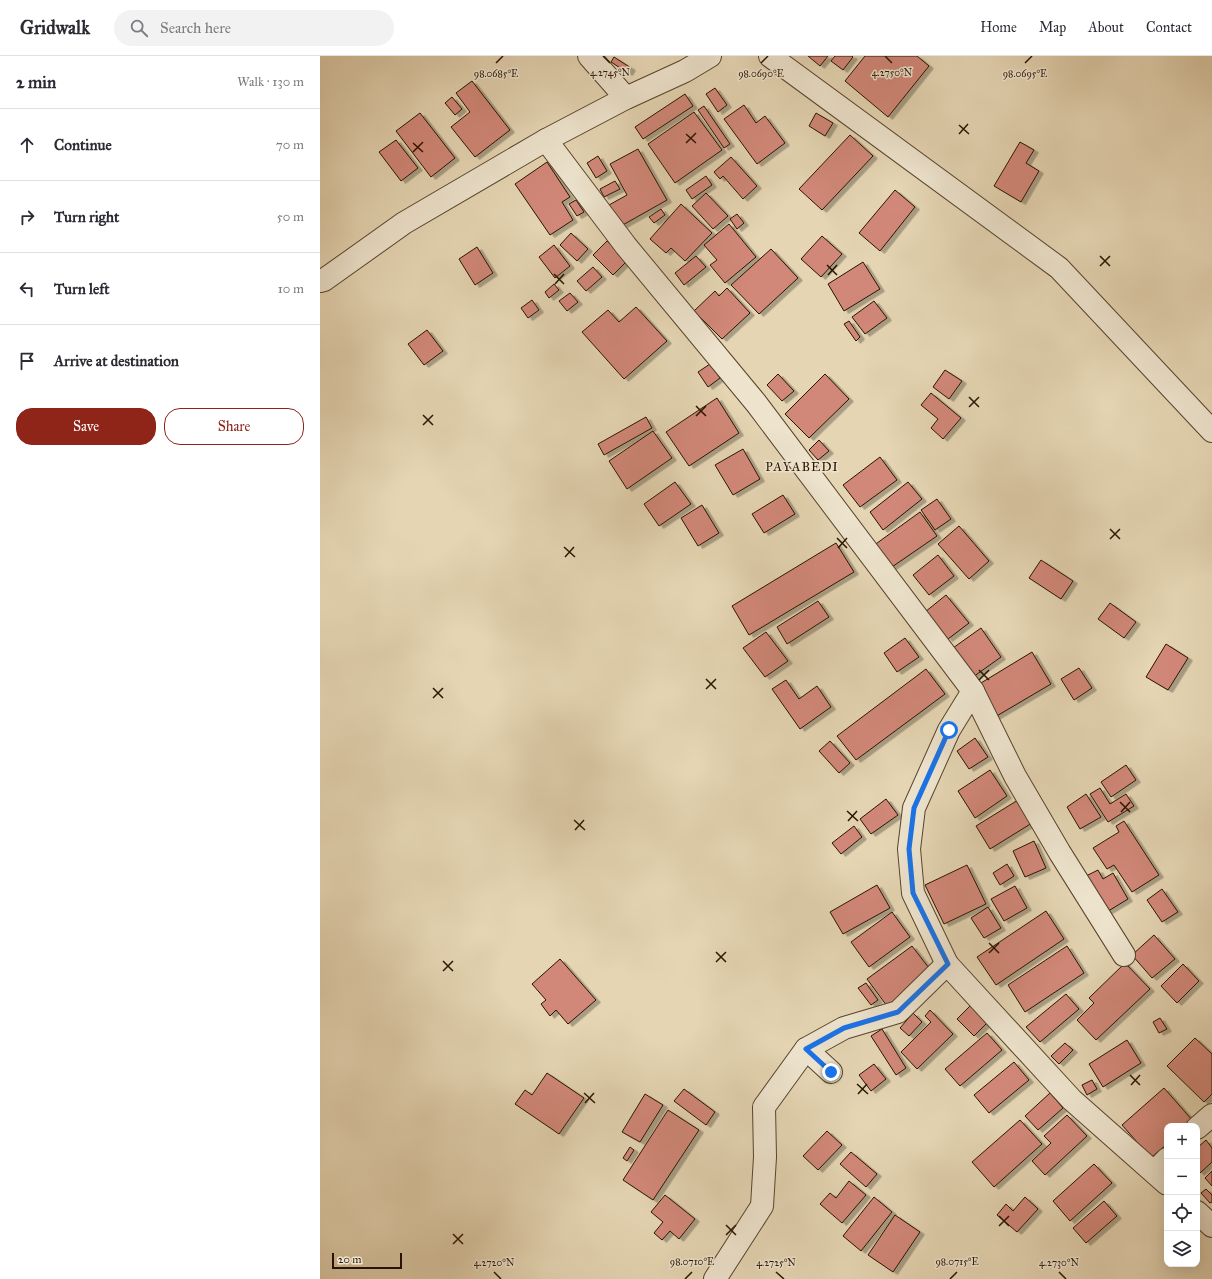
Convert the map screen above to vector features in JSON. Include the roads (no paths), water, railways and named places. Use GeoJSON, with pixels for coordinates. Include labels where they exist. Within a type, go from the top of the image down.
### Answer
{"type":"FeatureCollection","features":[{"type":"Feature","properties":{"kind":"street"},"geometry":{"type":"LineString","coordinates":[[589,56],[626,98]]}},
{"type":"Feature","properties":{"kind":"street"},"geometry":{"type":"LineString","coordinates":[[320,282],[404,224],[546,140],[626,98],[685,71],[710,56]]}},
{"type":"Feature","properties":{"kind":"street"},"geometry":{"type":"LineString","coordinates":[[770,56],[1059,268],[1212,431]]}},
{"type":"Feature","properties":{"kind":"street"},"geometry":{"type":"LineString","coordinates":[[546,140],[626,246],[756,403],[973,691],[1015,776],[1060,853],[1124,955]]}},
{"type":"Feature","properties":{"kind":"street"},"geometry":{"type":"LineString","coordinates":[[973,691],[949,730],[914,808],[909,849],[913,893],[948,964],[1072,1100],[1163,1172]]}},
{"type":"Feature","properties":{"kind":"street"},"geometry":{"type":"LineString","coordinates":[[715,1279],[762,1206],[766,1157],[764,1107],[806,1049],[844,1028],[898,1012],[948,964]]}},
{"type":"Feature","properties":{"kind":"street"},"geometry":{"type":"LineString","coordinates":[[806,1049],[831,1072]]}},
{"type":"Feature","properties":{"kind":"street"},"geometry":{"type":"LineString","coordinates":[[1200,1125],[1212,1115]]}},
{"type":"Feature","properties":{"kind":"street"},"geometry":{"type":"LineString","coordinates":[[1200,1215],[1212,1226]]}},
{"type":"Feature","properties":{"kind":"district","name":"PAYABEDI"},"geometry":{"type":"Point","coordinates":[802,466]}}]}
